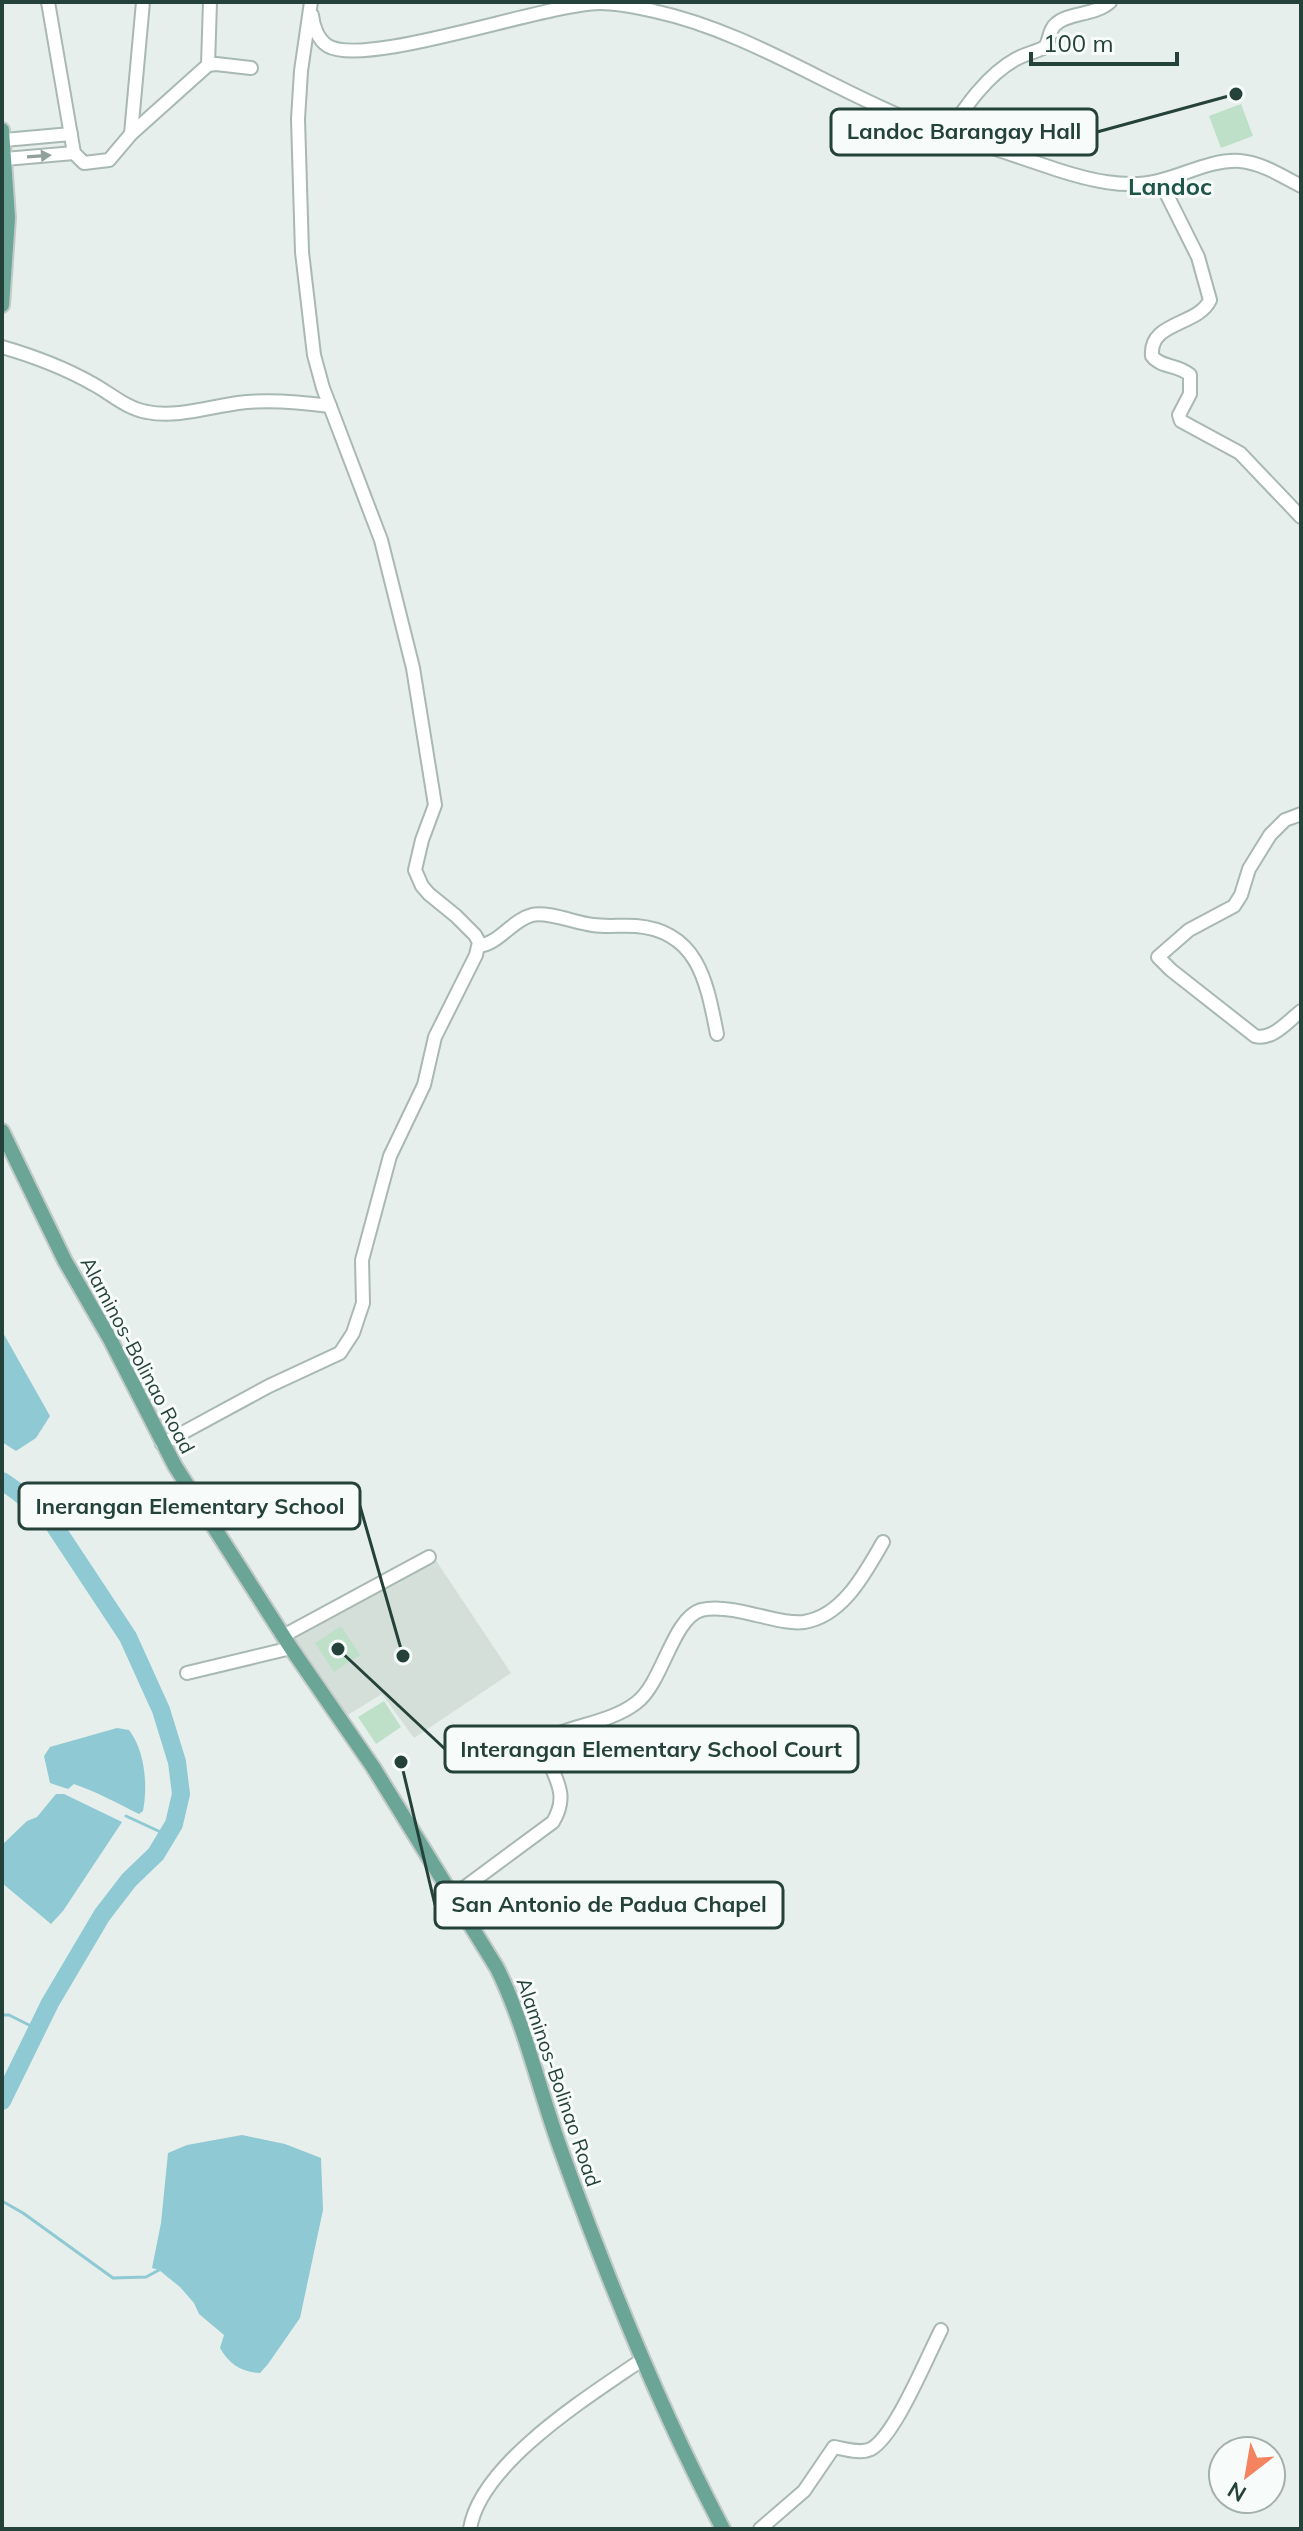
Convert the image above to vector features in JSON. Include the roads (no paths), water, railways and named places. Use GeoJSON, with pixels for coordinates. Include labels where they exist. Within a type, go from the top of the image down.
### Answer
{"type":"FeatureCollection","features":[{"type":"Feature","properties":{"kind":"main road"},"geometry":{"type":"LineString","coordinates":[[2,305],[8,218],[3,135]]}},
{"type":"Feature","properties":{"kind":"main road","name":"Alaminos-Bolinao Road"},"geometry":{"type":"LineString","coordinates":[[2,1131],[65,1261],[110,1339],[162,1444],[287,1642],[373,1767],[497,1968],[511,1996],[579,2200],[643,2359],[681,2451],[723,2529]]}},
{"type":"Feature","properties":{"kind":"street"},"geometry":{"type":"LineString","coordinates":[[48,2],[74,153],[87,164],[109,160],[131,134],[208,65],[251,68]]}},
{"type":"Feature","properties":{"kind":"street"},"geometry":{"type":"LineString","coordinates":[[131,134],[143,2]]}},
{"type":"Feature","properties":{"kind":"street"},"geometry":{"type":"LineString","coordinates":[[208,65],[210,2]]}},
{"type":"Feature","properties":{"kind":"street"},"geometry":{"type":"LineString","coordinates":[[948,133],[971,98],[996,75],[1015,59],[1045,47],[1054,25],[1064,19],[1100,10],[1110,2]]}},
{"type":"Feature","properties":{"kind":"street"},"geometry":{"type":"LineString","coordinates":[[303,55],[327,45],[348,50],[410,44],[555,8],[600,3],[652,6],[723,31],[901,117],[1061,171],[1108,183],[1143,184],[1219,163],[1241,161],[1271,170],[1301,186]]}},
{"type":"Feature","properties":{"kind":"street"},"geometry":{"type":"LineString","coordinates":[[311,5],[317,32],[327,45]]}},
{"type":"Feature","properties":{"kind":"street"},"geometry":{"type":"LineString","coordinates":[[162,1444],[269,1386],[340,1353],[348,1344],[363,1303],[362,1260],[390,1156],[424,1085],[435,1037],[479,946],[475,935],[422,886],[415,870],[435,805],[413,668],[381,540],[314,355],[302,252],[298,119],[311,5]]}},
{"type":"Feature","properties":{"kind":"street"},"geometry":{"type":"LineString","coordinates":[[3,135],[71,134]]}},
{"type":"Feature","properties":{"kind":"street"},"geometry":{"type":"LineString","coordinates":[[5,159],[74,153]]}},
{"type":"Feature","properties":{"kind":"street"},"geometry":{"type":"LineString","coordinates":[[1160,181],[1198,257],[1210,300],[1201,313],[1159,335],[1151,348],[1152,356],[1159,363],[1178,367],[1190,375],[1190,394],[1179,415],[1181,421],[1240,453],[1301,517]]}},
{"type":"Feature","properties":{"kind":"street"},"geometry":{"type":"LineString","coordinates":[[2,347],[92,383],[126,404],[148,413],[241,402],[300,402],[330,406]]}},
{"type":"Feature","properties":{"kind":"street"},"geometry":{"type":"LineString","coordinates":[[1301,814],[1283,822],[1270,835],[1249,869],[1234,906],[1189,930],[1158,957],[1255,1036],[1261,1038],[1272,1034],[1301,1011]]}},
{"type":"Feature","properties":{"kind":"street"},"geometry":{"type":"LineString","coordinates":[[479,946],[491,942],[521,920],[538,914],[592,925],[648,928],[676,938],[696,961],[703,975],[717,1034]]}},
{"type":"Feature","properties":{"kind":"street"},"geometry":{"type":"LineString","coordinates":[[453,1896],[553,1822],[561,1809],[562,1797],[547,1753],[549,1740],[557,1734],[613,1716],[636,1704],[646,1694],[667,1658],[677,1633],[693,1615],[702,1610],[714,1610],[747,1612],[792,1622],[817,1618],[846,1597],[883,1542]]}},
{"type":"Feature","properties":{"kind":"street"},"geometry":{"type":"LineString","coordinates":[[187,1673],[287,1642],[429,1557]]}},
{"type":"Feature","properties":{"kind":"street"},"geometry":{"type":"LineString","coordinates":[[760,2529],[804,2491],[834,2447],[857,2451],[868,2450],[877,2444],[905,2403],[941,2330]]}},
{"type":"Feature","properties":{"kind":"street"},"geometry":{"type":"LineString","coordinates":[[470,2529],[482,2495],[497,2475],[565,2413],[643,2359]]}},
{"type":"Feature","properties":{"kind":"water"},"geometry":{"type":"Polygon","coordinates":[[[2,1331],[50,1416],[36,1438],[16,1451],[2,1442],[2,1331]]]}},
{"type":"Feature","properties":{"kind":"water"},"geometry":{"type":"Polygon","coordinates":[[[117,1728],[129,1730],[142,1758],[145,1790],[143,1811],[139,1814],[74,1784],[68,1789],[50,1783],[44,1756],[50,1747],[117,1728]]]}},
{"type":"Feature","properties":{"kind":"water"},"geometry":{"type":"Polygon","coordinates":[[[56,1794],[64,1794],[122,1822],[63,1911],[51,1924],[2,1883],[2,1845],[27,1821],[37,1817],[56,1794]]]}},
{"type":"Feature","properties":{"kind":"water"},"geometry":{"type":"Polygon","coordinates":[[[242,2135],[285,2144],[321,2158],[323,2210],[300,2318],[260,2373],[241,2369],[227,2359],[220,2348],[224,2335],[199,2314],[180,2287],[152,2268],[161,2223],[168,2153],[187,2145],[242,2135]]]}},
{"type":"Feature","properties":{"kind":"waterway"},"geometry":{"type":"LineString","coordinates":[[2,1481],[50,1519],[128,1637],[161,1710],[177,1762],[181,1794],[174,1824],[156,1854],[129,1880],[102,1915],[50,2003],[2,2101]]}},
{"type":"Feature","properties":{"kind":"waterway"},"geometry":{"type":"LineString","coordinates":[[126,1816],[167,1835]]}},
{"type":"Feature","properties":{"kind":"waterway"},"geometry":{"type":"LineString","coordinates":[[2,2015],[9,2015],[37,2029]]}},
{"type":"Feature","properties":{"kind":"waterway"},"geometry":{"type":"LineString","coordinates":[[2,2201],[113,2278],[146,2277],[159,2270]]}},
{"type":"Feature","properties":{"kind":"place","name":"Landoc Barangay Hall"},"geometry":{"type":"Point","coordinates":[1236,94]}},
{"type":"Feature","properties":{"kind":"place","name":"Interangan Elementary School Court"},"geometry":{"type":"Point","coordinates":[338,1649]}},
{"type":"Feature","properties":{"kind":"place","name":"Inerangan Elementary School"},"geometry":{"type":"Point","coordinates":[403,1656]}},
{"type":"Feature","properties":{"kind":"place","name":"San Antonio de Padua Chapel"},"geometry":{"type":"Point","coordinates":[401,1762]}},
{"type":"Feature","properties":{"kind":"district","name":"Landoc"},"geometry":{"type":"Point","coordinates":[1170,186]}}]}
